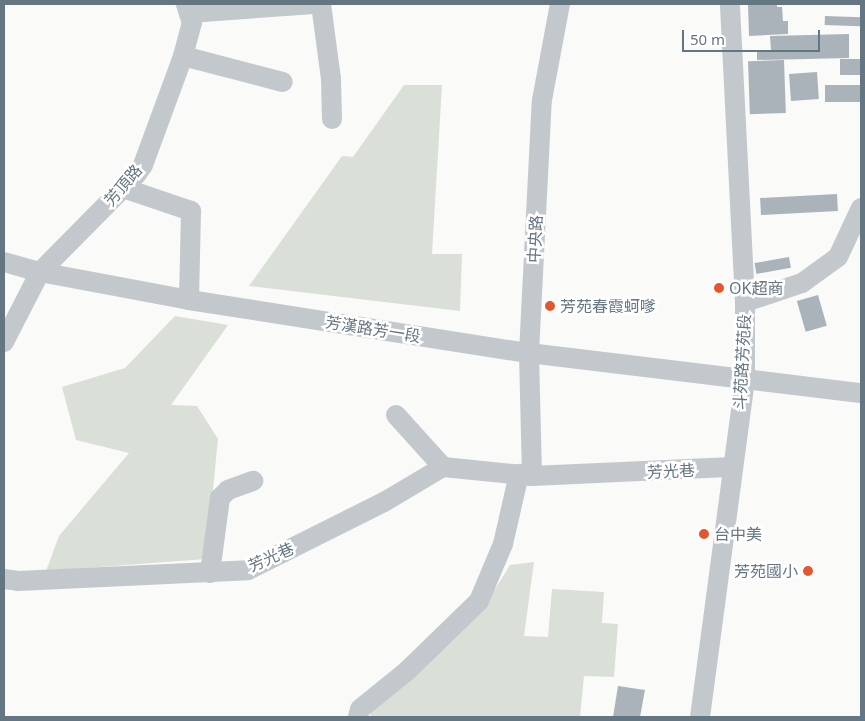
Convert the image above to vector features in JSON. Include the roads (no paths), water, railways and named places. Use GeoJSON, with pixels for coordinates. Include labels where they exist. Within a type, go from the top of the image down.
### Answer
{"type":"FeatureCollection","features":[{"type":"Feature","properties":{"kind":"street"},"geometry":{"type":"LineString","coordinates":[[188,9],[314,4]]}},
{"type":"Feature","properties":{"kind":"street"},"geometry":{"type":"LineString","coordinates":[[320,4],[331,79],[332,118]]}},
{"type":"Feature","properties":{"kind":"street","name":"中央路"},"geometry":{"type":"LineString","coordinates":[[526,475],[529,353],[542,100],[560,4]]}},
{"type":"Feature","properties":{"kind":"street","name":"斗苑路芳苑段"},"geometry":{"type":"LineString","coordinates":[[700,717],[744,380],[745,302],[730,4]]}},
{"type":"Feature","properties":{"kind":"street","name":"芳頂路"},"geometry":{"type":"LineString","coordinates":[[4,342],[40,272],[123,188],[143,165],[183,56],[192,23],[188,9]]}},
{"type":"Feature","properties":{"kind":"street"},"geometry":{"type":"LineString","coordinates":[[183,56],[284,82]]}},
{"type":"Feature","properties":{"kind":"street"},"geometry":{"type":"LineString","coordinates":[[123,188],[191,211],[189,300]]}},
{"type":"Feature","properties":{"kind":"street"},"geometry":{"type":"LineString","coordinates":[[745,302],[802,283],[838,257],[861,208]]}},
{"type":"Feature","properties":{"kind":"street","name":"芳漢路芳一段"},"geometry":{"type":"LineString","coordinates":[[4,262],[40,272],[189,300],[529,353],[861,393]]}},
{"type":"Feature","properties":{"kind":"street"},"geometry":{"type":"LineString","coordinates":[[396,415],[443,468]]}},
{"type":"Feature","properties":{"kind":"street","name":"芳光巷"},"geometry":{"type":"LineString","coordinates":[[4,580],[18,581],[248,570],[384,502],[443,468],[526,475],[733,468]]}},
{"type":"Feature","properties":{"kind":"street"},"geometry":{"type":"LineString","coordinates":[[358,717],[360,708],[407,671],[479,601],[503,544],[526,475]]}},
{"type":"Feature","properties":{"kind":"street"},"geometry":{"type":"LineString","coordinates":[[210,572],[220,498],[228,490],[253,481]]}},
{"type":"Feature","properties":{"kind":"place","name":"OK超商"},"geometry":{"type":"Point","coordinates":[719,288]}},
{"type":"Feature","properties":{"kind":"place","name":"芳苑春霞蚵嗲"},"geometry":{"type":"Point","coordinates":[550,306]}},
{"type":"Feature","properties":{"kind":"place","name":"台中美"},"geometry":{"type":"Point","coordinates":[704,534]}},
{"type":"Feature","properties":{"kind":"place","name":"芳苑國小"},"geometry":{"type":"Point","coordinates":[808,571]}}]}
